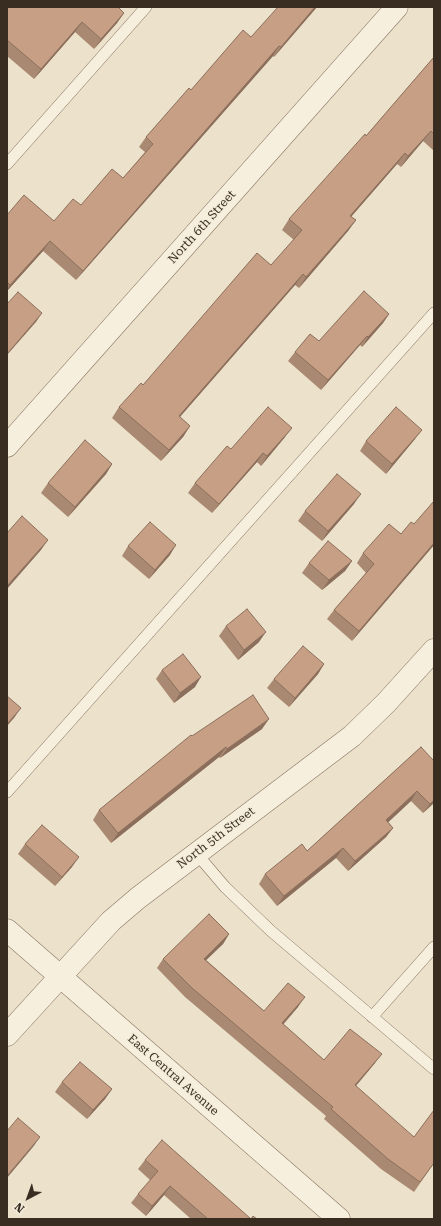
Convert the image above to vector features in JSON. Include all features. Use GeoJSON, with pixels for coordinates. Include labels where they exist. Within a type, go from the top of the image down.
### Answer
{"type":"FeatureCollection","features":[{"type":"Feature","properties":{"kind":"street","name":"North 6th Street"},"geometry":{"type":"LineString","coordinates":[[7,446],[397,7]]}},
{"type":"Feature","properties":{"kind":"street","name":"North 5th Street"},"geometry":{"type":"LineString","coordinates":[[7,1035],[59,976],[111,921],[196,853],[352,736],[381,709],[434,650]]}},
{"type":"Feature","properties":{"kind":"street","name":"East Central Avenue"},"geometry":{"type":"LineString","coordinates":[[7,930],[339,1219]]}},
{"type":"Feature","properties":{"kind":"lane"},"geometry":{"type":"LineString","coordinates":[[7,164],[146,7]]}},
{"type":"Feature","properties":{"kind":"lane"},"geometry":{"type":"LineString","coordinates":[[7,792],[434,313]]}},
{"type":"Feature","properties":{"kind":"lane"},"geometry":{"type":"LineString","coordinates":[[196,853],[225,887],[248,910],[434,1069]]}},
{"type":"Feature","properties":{"kind":"lane"},"geometry":{"type":"LineString","coordinates":[[372,1017],[434,947]]}},
{"type":"Feature","properties":{"kind":"building"},"geometry":{"type":"Polygon","coordinates":[[[7,7],[118,7],[124,13],[101,39],[82,22],[41,69],[7,40],[7,7]]]}},
{"type":"Feature","properties":{"kind":"building"},"geometry":{"type":"Polygon","coordinates":[[[278,7],[315,7],[281,47],[279,46],[83,271],[50,241],[10,285],[7,282],[7,215],[24,195],[54,221],[73,199],[81,205],[112,169],[123,178],[153,144],[146,137],[189,88],[191,90],[243,30],[251,37],[278,7]]]}},
{"type":"Feature","properties":{"kind":"building"},"geometry":{"type":"Polygon","coordinates":[[[434,57],[434,134],[431,131],[408,156],[405,153],[350,216],[356,220],[306,277],[303,274],[179,416],[190,426],[169,450],[119,407],[141,383],[143,385],[257,253],[271,265],[302,230],[289,219],[365,134],[366,136],[434,57]]]}},
{"type":"Feature","properties":{"kind":"building"},"geometry":{"type":"Polygon","coordinates":[[[364,291],[389,314],[368,337],[367,336],[328,380],[295,352],[310,334],[319,341],[364,291]]]}},
{"type":"Feature","properties":{"kind":"building"},"geometry":{"type":"Polygon","coordinates":[[[18,292],[42,313],[7,354],[7,304],[18,292]]]}},
{"type":"Feature","properties":{"kind":"building"},"geometry":{"type":"Polygon","coordinates":[[[268,407],[292,428],[267,456],[263,453],[219,504],[195,483],[227,446],[231,449],[268,407]]]}},
{"type":"Feature","properties":{"kind":"building"},"geometry":{"type":"Polygon","coordinates":[[[396,407],[422,430],[392,464],[366,441],[396,407]]]}},
{"type":"Feature","properties":{"kind":"building"},"geometry":{"type":"Polygon","coordinates":[[[85,440],[112,464],[75,507],[48,483],[85,440]]]}},
{"type":"Feature","properties":{"kind":"building"},"geometry":{"type":"Polygon","coordinates":[[[337,474],[361,494],[328,531],[305,511],[337,474]]]}},
{"type":"Feature","properties":{"kind":"building"},"geometry":{"type":"Polygon","coordinates":[[[434,501],[434,543],[359,631],[334,610],[374,564],[363,553],[389,524],[401,534],[411,522],[414,524],[434,501]]]}},
{"type":"Feature","properties":{"kind":"building"},"geometry":{"type":"Polygon","coordinates":[[[22,516],[48,540],[7,586],[7,533],[22,516]]]}},
{"type":"Feature","properties":{"kind":"building"},"geometry":{"type":"Polygon","coordinates":[[[150,522],[176,545],[155,570],[128,546],[150,522]]]}},
{"type":"Feature","properties":{"kind":"building"},"geometry":{"type":"Polygon","coordinates":[[[328,541],[352,561],[329,580],[309,563],[328,541]]]}},
{"type":"Feature","properties":{"kind":"building"},"geometry":{"type":"Polygon","coordinates":[[[247,609],[266,632],[244,650],[226,626],[247,609]]]}},
{"type":"Feature","properties":{"kind":"building"},"geometry":{"type":"Polygon","coordinates":[[[303,646],[324,664],[295,698],[274,679],[303,646]]]}},
{"type":"Feature","properties":{"kind":"building"},"geometry":{"type":"Polygon","coordinates":[[[183,654],[201,677],[180,693],[162,670],[183,654]]]}},
{"type":"Feature","properties":{"kind":"building"},"geometry":{"type":"Polygon","coordinates":[[[253,695],[269,719],[227,749],[226,747],[118,833],[99,810],[191,735],[192,736],[253,695]]]}},
{"type":"Feature","properties":{"kind":"building"},"geometry":{"type":"Polygon","coordinates":[[[7,696],[21,708],[7,724],[7,696]]]}},
{"type":"Feature","properties":{"kind":"building"},"geometry":{"type":"Polygon","coordinates":[[[421,747],[434,761],[434,800],[430,804],[417,791],[386,820],[393,828],[355,861],[343,848],[284,896],[265,874],[302,844],[307,851],[421,747]]]}},
{"type":"Feature","properties":{"kind":"building"},"geometry":{"type":"Polygon","coordinates":[[[42,825],[79,857],[62,877],[25,844],[42,825]]]}},
{"type":"Feature","properties":{"kind":"building"},"geometry":{"type":"Polygon","coordinates":[[[209,914],[229,934],[204,959],[264,1011],[288,983],[305,997],[282,1023],[324,1060],[350,1029],[382,1054],[355,1085],[414,1137],[434,1110],[434,1163],[420,1182],[388,1159],[331,1109],[333,1107],[192,988],[163,959],[209,914]]]}},
{"type":"Feature","properties":{"kind":"building"},"geometry":{"type":"Polygon","coordinates":[[[80,1062],[112,1089],[93,1110],[62,1082],[80,1062]]]}},
{"type":"Feature","properties":{"kind":"building"},"geometry":{"type":"Polygon","coordinates":[[[18,1118],[40,1137],[7,1176],[7,1131],[18,1118]]]}},
{"type":"Feature","properties":{"kind":"building"},"geometry":{"type":"Polygon","coordinates":[[[162,1140],[251,1219],[208,1219],[170,1186],[152,1206],[138,1194],[158,1171],[145,1160],[162,1140]]]}}]}
